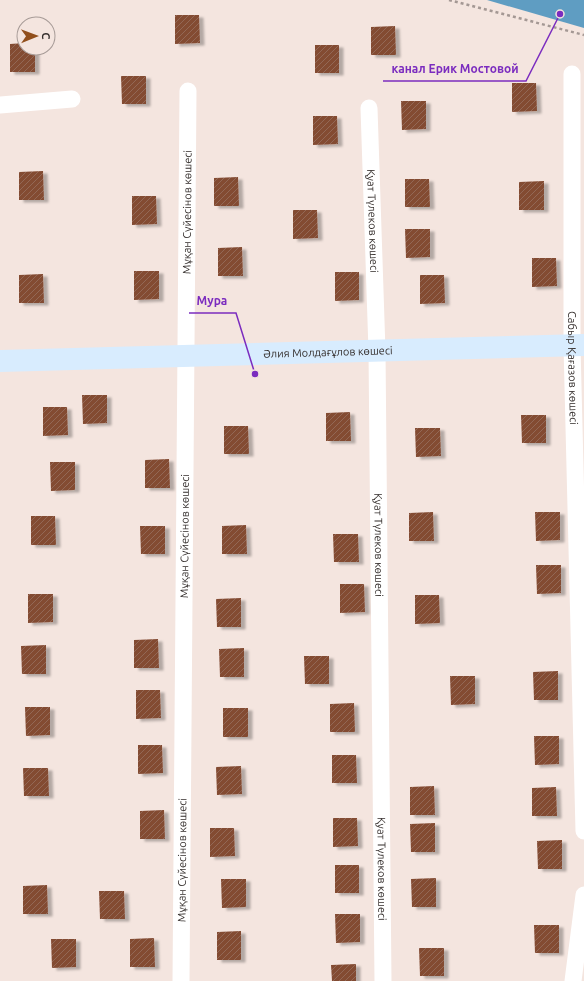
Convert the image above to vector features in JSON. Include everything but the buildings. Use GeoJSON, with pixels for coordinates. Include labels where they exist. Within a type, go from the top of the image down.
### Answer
{"type":"FeatureCollection","features":[{"type":"Feature","properties":{"kind":"main road","name":"Әлия Молдағұлов көшесі"},"geometry":{"type":"LineString","coordinates":[[0,361],[578,346]]}},
{"type":"Feature","properties":{"kind":"street","name":"Сабыр Қағазов көшесі"},"geometry":{"type":"LineString","coordinates":[[572,74],[578,346],[584,831]]}},
{"type":"Feature","properties":{"kind":"street","name":"Мұқан Сүйесінов көшесі"},"geometry":{"type":"LineString","coordinates":[[181,981],[188,91]]}},
{"type":"Feature","properties":{"kind":"street"},"geometry":{"type":"LineString","coordinates":[[0,106],[72,100]]}},
{"type":"Feature","properties":{"kind":"street","name":"Қуат Түлеков көшесі"},"geometry":{"type":"LineString","coordinates":[[370,108],[377,351],[383,981]]}},
{"type":"Feature","properties":{"kind":"street"},"geometry":{"type":"LineString","coordinates":[[573,981],[584,895]]}},
{"type":"Feature","properties":{"kind":"path"},"geometry":{"type":"LineString","coordinates":[[449,0],[584,35]]}},
{"type":"Feature","properties":{"kind":"water"},"geometry":{"type":"Polygon","coordinates":[[[487,0],[584,0],[584,28],[487,0]]]}},
{"type":"Feature","properties":{"kind":"place","name":"канал Ерик Мостовой"},"geometry":{"type":"Point","coordinates":[560,14]}},
{"type":"Feature","properties":{"kind":"place","name":"Мура"},"geometry":{"type":"Point","coordinates":[255,374]}}]}
